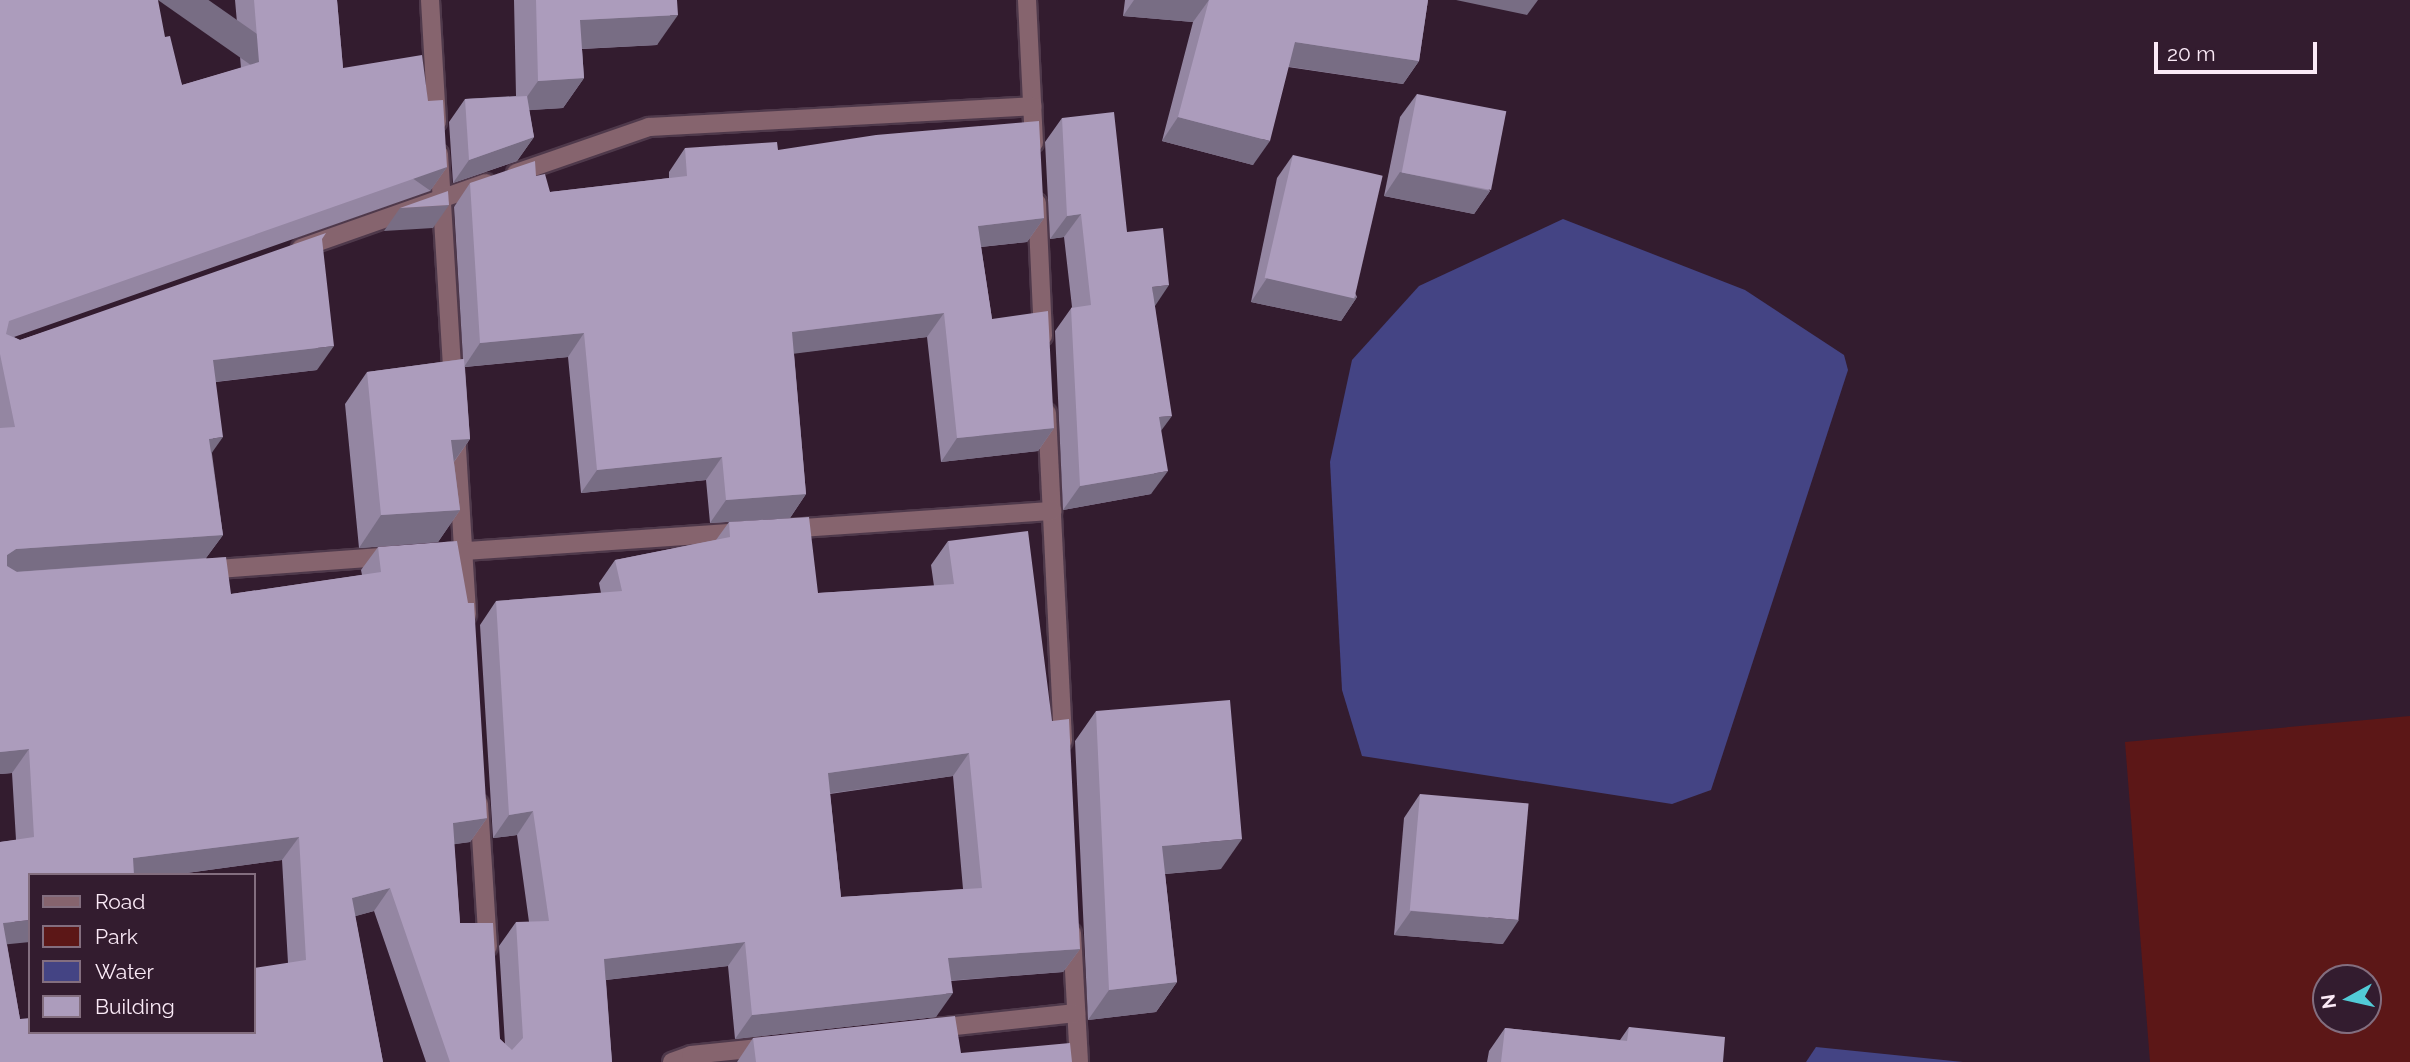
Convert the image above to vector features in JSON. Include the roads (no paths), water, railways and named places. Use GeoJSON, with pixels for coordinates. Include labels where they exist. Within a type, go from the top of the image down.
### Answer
{"type":"FeatureCollection","features":[{"type":"Feature","properties":{"kind":"street"},"geometry":{"type":"LineString","coordinates":[[430,0],[469,634]]}},
{"type":"Feature","properties":{"kind":"street"},"geometry":{"type":"LineString","coordinates":[[1027,0],[1035,162]]}},
{"type":"Feature","properties":{"kind":"street"},"geometry":{"type":"LineString","coordinates":[[286,253],[649,127],[1032,106]]}},
{"type":"Feature","properties":{"kind":"street"},"geometry":{"type":"LineString","coordinates":[[1036,190],[1045,357]]}},
{"type":"Feature","properties":{"kind":"street"},"geometry":{"type":"LineString","coordinates":[[1046,399],[1064,762]]}},
{"type":"Feature","properties":{"kind":"street"},"geometry":{"type":"LineString","coordinates":[[436,553],[1052,510]]}},
{"type":"Feature","properties":{"kind":"street"},"geometry":{"type":"LineString","coordinates":[[177,572],[409,555]]}},
{"type":"Feature","properties":{"kind":"street"},"geometry":{"type":"LineString","coordinates":[[478,786],[489,965]]}},
{"type":"Feature","properties":{"kind":"street"},"geometry":{"type":"LineString","coordinates":[[1072,915],[1079,1062]]}},
{"type":"Feature","properties":{"kind":"street"},"geometry":{"type":"LineString","coordinates":[[911,1031],[1076,1013]]}},
{"type":"Feature","properties":{"kind":"street"},"geometry":{"type":"LineString","coordinates":[[672,1062],[691,1055],[788,1045]]}},
{"type":"Feature","properties":{"kind":"water"},"geometry":{"type":"Polygon","coordinates":[[[1563,219],[1745,290],[1844,355],[1848,370],[1711,790],[1672,804],[1362,756],[1342,690],[1330,462],[1352,360],[1419,286],[1563,219]]]}},
{"type":"Feature","properties":{"kind":"water"},"geometry":{"type":"Polygon","coordinates":[[[1816,1047],[1963,1062],[1806,1062],[1816,1047]]]}}]}
